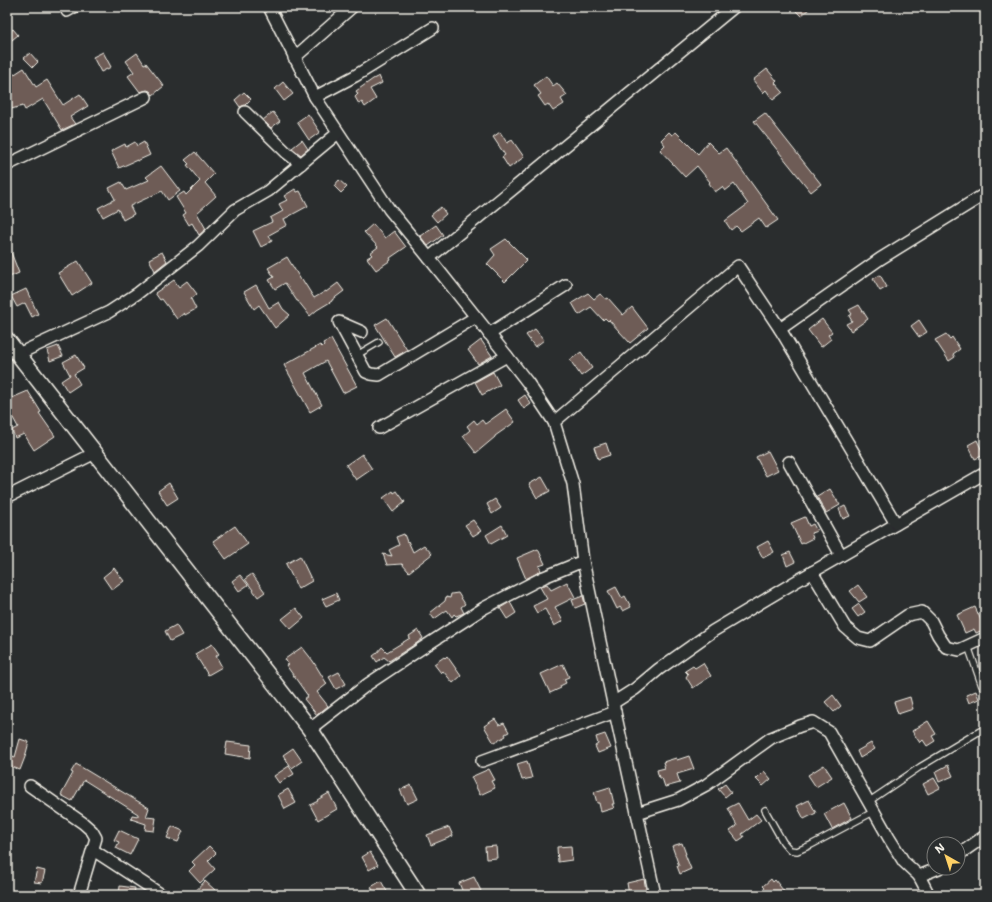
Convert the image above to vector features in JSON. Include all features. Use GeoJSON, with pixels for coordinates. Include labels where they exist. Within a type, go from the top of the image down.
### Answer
{"type":"FeatureCollection","features":[{"type":"Feature","properties":{"kind":"street"},"geometry":{"type":"LineString","coordinates":[[269,7],[315,97],[389,209],[508,356],[554,422],[573,484],[583,561],[655,895]]}},
{"type":"Feature","properties":{"kind":"street"},"geometry":{"type":"LineString","coordinates":[[294,58],[352,7]]}},
{"type":"Feature","properties":{"kind":"street"},"geometry":{"type":"LineString","coordinates":[[429,258],[734,7]]}},
{"type":"Feature","properties":{"kind":"street"},"geometry":{"type":"LineString","coordinates":[[315,97],[355,76],[433,28]]}},
{"type":"Feature","properties":{"kind":"street"},"geometry":{"type":"LineString","coordinates":[[7,165],[146,97]]}},
{"type":"Feature","properties":{"kind":"street"},"geometry":{"type":"LineString","coordinates":[[245,112],[287,153],[301,164]]}},
{"type":"Feature","properties":{"kind":"street"},"geometry":{"type":"LineString","coordinates":[[18,354],[109,312],[138,293],[198,246],[235,210],[268,191],[338,133]]}},
{"type":"Feature","properties":{"kind":"street"},"geometry":{"type":"LineString","coordinates":[[780,329],[880,258],[985,194]]}},
{"type":"Feature","properties":{"kind":"street"},"geometry":{"type":"LineString","coordinates":[[554,422],[738,266],[780,329],[896,524]]}},
{"type":"Feature","properties":{"kind":"street"},"geometry":{"type":"LineString","coordinates":[[489,334],[566,285]]}},
{"type":"Feature","properties":{"kind":"street"},"geometry":{"type":"LineString","coordinates":[[362,332],[339,322],[366,372],[379,375],[476,317]]}},
{"type":"Feature","properties":{"kind":"street"},"geometry":{"type":"LineString","coordinates":[[7,340],[310,729],[418,895]]}},
{"type":"Feature","properties":{"kind":"street"},"geometry":{"type":"LineString","coordinates":[[379,428],[508,356]]}},
{"type":"Feature","properties":{"kind":"street"},"geometry":{"type":"LineString","coordinates":[[7,497],[95,453]]}},
{"type":"Feature","properties":{"kind":"street"},"geometry":{"type":"LineString","coordinates":[[790,462],[841,555]]}},
{"type":"Feature","properties":{"kind":"street"},"geometry":{"type":"LineString","coordinates":[[482,761],[614,707],[659,669],[713,631],[985,472]]}},
{"type":"Feature","properties":{"kind":"street"},"geometry":{"type":"LineString","coordinates":[[310,729],[368,684],[484,608],[544,577],[583,561]]}},
{"type":"Feature","properties":{"kind":"street"},"geometry":{"type":"LineString","coordinates":[[812,572],[845,627],[858,638],[870,641],[908,615],[922,612],[931,621],[946,647],[959,650],[985,638]]}},
{"type":"Feature","properties":{"kind":"street"},"geometry":{"type":"LineString","coordinates":[[637,813],[678,800],[706,785],[771,738],[813,722],[829,732],[889,838],[904,862],[919,876],[929,895]]}},
{"type":"Feature","properties":{"kind":"street"},"geometry":{"type":"LineString","coordinates":[[30,786],[83,823],[92,831],[96,838],[79,895]]}},
{"type":"Feature","properties":{"kind":"street"},"geometry":{"type":"LineString","coordinates":[[966,849],[985,836]]}},
{"type":"Feature","properties":{"kind":"street"},"geometry":{"type":"LineString","coordinates":[[93,850],[162,895]]}},
{"type":"Feature","properties":{"kind":"street"},"geometry":{"type":"LineString","coordinates":[[919,876],[926,873]]}},
{"type":"Feature","properties":{"kind":"lane"},"geometry":{"type":"LineString","coordinates":[[357,355],[379,342]]}},
{"type":"Feature","properties":{"kind":"lane"},"geometry":{"type":"LineString","coordinates":[[968,646],[982,686]]}},
{"type":"Feature","properties":{"kind":"lane"},"geometry":{"type":"LineString","coordinates":[[868,802],[920,767],[980,731]]}},
{"type":"Feature","properties":{"kind":"lane"},"geometry":{"type":"LineString","coordinates":[[765,810],[783,842],[790,850],[797,851],[874,812]]}},
{"type":"Feature","properties":{"kind":"building"},"geometry":{"type":"Polygon","coordinates":[[[792,7],[811,7],[801,16],[792,7]]]}},
{"type":"Feature","properties":{"kind":"building"},"geometry":{"type":"Polygon","coordinates":[[[13,29],[18,35],[7,44],[7,34],[13,29]]]}},
{"type":"Feature","properties":{"kind":"building"},"geometry":{"type":"Polygon","coordinates":[[[103,52],[111,67],[101,72],[93,57],[103,52]]]}},
{"type":"Feature","properties":{"kind":"building"},"geometry":{"type":"Polygon","coordinates":[[[30,53],[38,62],[33,67],[24,58],[30,53]]]}},
{"type":"Feature","properties":{"kind":"building"},"geometry":{"type":"Polygon","coordinates":[[[137,53],[144,64],[146,63],[164,86],[153,95],[147,90],[140,92],[128,76],[134,72],[126,61],[137,53]]]}},
{"type":"Feature","properties":{"kind":"building"},"geometry":{"type":"Polygon","coordinates":[[[24,68],[36,87],[47,80],[63,105],[80,94],[88,106],[70,117],[75,124],[62,130],[43,99],[25,110],[23,106],[7,110],[7,79],[24,68]]]}},
{"type":"Feature","properties":{"kind":"building"},"geometry":{"type":"Polygon","coordinates":[[[767,69],[777,81],[775,83],[783,92],[773,100],[766,90],[763,93],[753,80],[767,69]]]}},
{"type":"Feature","properties":{"kind":"building"},"geometry":{"type":"Polygon","coordinates":[[[379,76],[382,83],[370,89],[376,99],[365,107],[362,102],[359,104],[355,97],[358,94],[356,91],[379,76]]]}},
{"type":"Feature","properties":{"kind":"building"},"geometry":{"type":"Polygon","coordinates":[[[546,76],[553,86],[557,83],[567,95],[561,99],[564,104],[553,111],[548,104],[545,106],[538,96],[541,94],[534,85],[546,76]]]}},
{"type":"Feature","properties":{"kind":"building"},"geometry":{"type":"Polygon","coordinates":[[[283,82],[293,94],[284,101],[275,89],[283,82]]]}},
{"type":"Feature","properties":{"kind":"building"},"geometry":{"type":"Polygon","coordinates":[[[244,92],[251,99],[245,105],[240,107],[235,100],[244,92]]]}},
{"type":"Feature","properties":{"kind":"building"},"geometry":{"type":"Polygon","coordinates":[[[273,112],[280,121],[271,128],[263,120],[273,112]]]}},
{"type":"Feature","properties":{"kind":"building"},"geometry":{"type":"Polygon","coordinates":[[[765,113],[821,184],[811,192],[754,121],[765,113]]]}},
{"type":"Feature","properties":{"kind":"building"},"geometry":{"type":"Polygon","coordinates":[[[308,114],[320,132],[309,140],[297,122],[308,114]]]}},
{"type":"Feature","properties":{"kind":"building"},"geometry":{"type":"Polygon","coordinates":[[[500,132],[507,143],[512,140],[524,157],[509,168],[502,157],[505,155],[493,137],[500,132]]]}},
{"type":"Feature","properties":{"kind":"building"},"geometry":{"type":"Polygon","coordinates":[[[669,132],[672,135],[676,132],[698,154],[708,142],[719,153],[726,148],[778,220],[766,228],[759,218],[741,231],[736,226],[731,230],[725,221],[748,204],[734,184],[725,191],[722,187],[715,192],[709,183],[710,182],[697,166],[685,177],[660,150],[665,145],[661,140],[669,132]]]}},
{"type":"Feature","properties":{"kind":"building"},"geometry":{"type":"Polygon","coordinates":[[[302,140],[308,149],[301,155],[292,148],[302,140]]]}},
{"type":"Feature","properties":{"kind":"building"},"geometry":{"type":"Polygon","coordinates":[[[135,142],[137,146],[144,142],[150,155],[119,168],[111,151],[125,144],[126,147],[135,142]]]}},
{"type":"Feature","properties":{"kind":"building"},"geometry":{"type":"Polygon","coordinates":[[[195,152],[214,174],[205,183],[216,196],[197,213],[206,229],[199,235],[192,223],[189,225],[183,215],[186,213],[176,197],[184,192],[186,195],[200,181],[187,165],[189,164],[185,160],[195,152]]]}},
{"type":"Feature","properties":{"kind":"building"},"geometry":{"type":"Polygon","coordinates":[[[161,166],[180,191],[168,200],[162,191],[130,206],[134,214],[123,220],[118,209],[103,217],[98,208],[115,199],[109,188],[121,182],[126,190],[149,180],[146,177],[161,166]]]}},
{"type":"Feature","properties":{"kind":"building"},"geometry":{"type":"Polygon","coordinates":[[[339,180],[347,187],[341,193],[334,186],[339,180]]]}},
{"type":"Feature","properties":{"kind":"building"},"geometry":{"type":"Polygon","coordinates":[[[295,189],[297,192],[300,191],[308,206],[284,219],[287,225],[269,235],[272,241],[261,247],[253,231],[272,222],[270,218],[283,211],[279,204],[287,200],[284,196],[295,189]]]}},
{"type":"Feature","properties":{"kind":"building"},"geometry":{"type":"Polygon","coordinates":[[[441,207],[446,214],[437,222],[431,215],[441,207]]]}},
{"type":"Feature","properties":{"kind":"building"},"geometry":{"type":"Polygon","coordinates":[[[373,224],[385,238],[394,231],[406,247],[376,270],[367,258],[372,255],[370,253],[378,247],[364,232],[373,224]]]}},
{"type":"Feature","properties":{"kind":"building"},"geometry":{"type":"Polygon","coordinates":[[[436,225],[443,235],[428,246],[420,236],[436,225]]]}},
{"type":"Feature","properties":{"kind":"building"},"geometry":{"type":"Polygon","coordinates":[[[506,239],[527,260],[505,282],[487,264],[495,255],[491,249],[506,239]]]}},
{"type":"Feature","properties":{"kind":"building"},"geometry":{"type":"Polygon","coordinates":[[[7,242],[19,273],[7,278],[7,242]]]}},
{"type":"Feature","properties":{"kind":"building"},"geometry":{"type":"Polygon","coordinates":[[[162,252],[167,261],[155,271],[149,259],[162,252]]]}},
{"type":"Feature","properties":{"kind":"building"},"geometry":{"type":"Polygon","coordinates":[[[287,257],[314,298],[326,292],[338,283],[344,291],[310,316],[297,301],[285,283],[275,289],[269,280],[274,277],[268,268],[287,257]]]}},
{"type":"Feature","properties":{"kind":"building"},"geometry":{"type":"Polygon","coordinates":[[[78,261],[92,283],[72,296],[58,273],[78,261]]]}},
{"type":"Feature","properties":{"kind":"building"},"geometry":{"type":"Polygon","coordinates":[[[880,275],[887,287],[880,291],[873,279],[880,275]]]}},
{"type":"Feature","properties":{"kind":"building"},"geometry":{"type":"Polygon","coordinates":[[[174,280],[179,287],[187,281],[197,294],[191,299],[196,309],[185,315],[184,313],[177,319],[162,299],[160,300],[155,293],[174,280]]]}},
{"type":"Feature","properties":{"kind":"building"},"geometry":{"type":"Polygon","coordinates":[[[256,285],[269,308],[279,302],[283,309],[290,315],[275,328],[259,305],[254,309],[244,292],[256,285]]]}},
{"type":"Feature","properties":{"kind":"building"},"geometry":{"type":"Polygon","coordinates":[[[26,289],[38,314],[32,317],[25,303],[17,307],[11,296],[26,289]]]}},
{"type":"Feature","properties":{"kind":"building"},"geometry":{"type":"Polygon","coordinates":[[[588,293],[594,299],[600,294],[606,299],[608,298],[623,315],[632,307],[648,328],[630,343],[609,320],[608,321],[605,318],[603,320],[591,307],[579,315],[572,303],[588,293]]]}},
{"type":"Feature","properties":{"kind":"building"},"geometry":{"type":"Polygon","coordinates":[[[859,305],[868,319],[851,331],[846,324],[852,321],[849,316],[852,314],[849,310],[859,305]]]}},
{"type":"Feature","properties":{"kind":"building"},"geometry":{"type":"Polygon","coordinates":[[[387,318],[407,350],[395,357],[375,325],[387,318]]]}},
{"type":"Feature","properties":{"kind":"building"},"geometry":{"type":"Polygon","coordinates":[[[822,319],[832,332],[828,335],[831,339],[821,347],[808,330],[822,319]]]}},
{"type":"Feature","properties":{"kind":"building"},"geometry":{"type":"Polygon","coordinates":[[[919,320],[927,332],[919,337],[911,326],[919,320]]]}},
{"type":"Feature","properties":{"kind":"building"},"geometry":{"type":"Polygon","coordinates":[[[535,329],[544,340],[535,347],[526,335],[535,329]]]}},
{"type":"Feature","properties":{"kind":"building"},"geometry":{"type":"Polygon","coordinates":[[[946,334],[950,339],[952,337],[960,349],[953,354],[955,357],[949,361],[935,340],[946,334]]]}},
{"type":"Feature","properties":{"kind":"building"},"geometry":{"type":"Polygon","coordinates":[[[331,339],[357,386],[343,393],[326,361],[305,373],[322,405],[310,412],[284,365],[320,345],[322,347],[324,345],[323,343],[331,339]]]}},
{"type":"Feature","properties":{"kind":"building"},"geometry":{"type":"Polygon","coordinates":[[[481,340],[492,356],[478,364],[468,350],[481,340]]]}},
{"type":"Feature","properties":{"kind":"building"},"geometry":{"type":"Polygon","coordinates":[[[58,346],[63,356],[50,361],[47,350],[58,346]]]}},
{"type":"Feature","properties":{"kind":"building"},"geometry":{"type":"Polygon","coordinates":[[[581,352],[592,368],[581,376],[570,360],[581,352]]]}},
{"type":"Feature","properties":{"kind":"building"},"geometry":{"type":"Polygon","coordinates":[[[76,355],[84,368],[74,374],[80,384],[68,392],[61,381],[70,375],[63,362],[76,355]]]}},
{"type":"Feature","properties":{"kind":"building"},"geometry":{"type":"Polygon","coordinates":[[[493,372],[500,385],[482,395],[475,382],[493,372]]]}},
{"type":"Feature","properties":{"kind":"building"},"geometry":{"type":"Polygon","coordinates":[[[28,391],[41,412],[39,413],[55,436],[34,450],[24,434],[15,438],[12,430],[18,427],[7,407],[7,400],[28,391]]]}},
{"type":"Feature","properties":{"kind":"building"},"geometry":{"type":"Polygon","coordinates":[[[525,395],[531,404],[524,409],[518,400],[525,395]]]}},
{"type":"Feature","properties":{"kind":"building"},"geometry":{"type":"Polygon","coordinates":[[[506,409],[515,422],[495,436],[476,453],[463,436],[470,430],[467,426],[474,420],[477,424],[482,420],[485,424],[506,409]]]}},
{"type":"Feature","properties":{"kind":"building"},"geometry":{"type":"Polygon","coordinates":[[[977,440],[984,455],[975,459],[968,445],[977,440]]]}},
{"type":"Feature","properties":{"kind":"building"},"geometry":{"type":"Polygon","coordinates":[[[606,443],[610,455],[598,459],[594,447],[606,443]]]}},
{"type":"Feature","properties":{"kind":"building"},"geometry":{"type":"Polygon","coordinates":[[[768,451],[778,470],[766,476],[756,457],[768,451]]]}},
{"type":"Feature","properties":{"kind":"building"},"geometry":{"type":"Polygon","coordinates":[[[362,454],[372,469],[356,480],[346,465],[362,454]]]}},
{"type":"Feature","properties":{"kind":"building"},"geometry":{"type":"Polygon","coordinates":[[[542,477],[550,491],[537,498],[529,484],[542,477]]]}},
{"type":"Feature","properties":{"kind":"building"},"geometry":{"type":"Polygon","coordinates":[[[169,483],[178,498],[167,505],[158,491],[169,483]]]}},
{"type":"Feature","properties":{"kind":"building"},"geometry":{"type":"Polygon","coordinates":[[[830,489],[840,505],[826,513],[817,497],[830,489]]]}},
{"type":"Feature","properties":{"kind":"building"},"geometry":{"type":"Polygon","coordinates":[[[393,491],[394,493],[397,491],[405,502],[393,512],[383,498],[393,491]]]}},
{"type":"Feature","properties":{"kind":"building"},"geometry":{"type":"Polygon","coordinates":[[[495,499],[501,508],[492,514],[487,504],[495,499]]]}},
{"type":"Feature","properties":{"kind":"building"},"geometry":{"type":"Polygon","coordinates":[[[845,506],[850,516],[843,519],[839,509],[845,506]]]}},
{"type":"Feature","properties":{"kind":"building"},"geometry":{"type":"Polygon","coordinates":[[[805,517],[809,526],[813,524],[817,531],[811,533],[813,538],[801,544],[791,523],[805,517]]]}},
{"type":"Feature","properties":{"kind":"building"},"geometry":{"type":"Polygon","coordinates":[[[473,520],[481,531],[473,536],[465,525],[473,520]]]}},
{"type":"Feature","properties":{"kind":"building"},"geometry":{"type":"Polygon","coordinates":[[[502,525],[507,535],[491,544],[486,535],[502,525]]]}},
{"type":"Feature","properties":{"kind":"building"},"geometry":{"type":"Polygon","coordinates":[[[235,526],[248,544],[226,559],[213,541],[235,526]]]}},
{"type":"Feature","properties":{"kind":"building"},"geometry":{"type":"Polygon","coordinates":[[[404,534],[413,552],[424,545],[432,554],[409,572],[402,564],[387,565],[383,554],[392,556],[389,550],[399,545],[396,537],[404,534]]]}},
{"type":"Feature","properties":{"kind":"building"},"geometry":{"type":"Polygon","coordinates":[[[768,541],[774,552],[763,558],[757,547],[768,541]]]}},
{"type":"Feature","properties":{"kind":"building"},"geometry":{"type":"Polygon","coordinates":[[[538,549],[545,564],[539,566],[541,571],[526,579],[517,558],[538,549]]]}},
{"type":"Feature","properties":{"kind":"building"},"geometry":{"type":"Polygon","coordinates":[[[790,552],[795,562],[787,566],[783,555],[790,552]]]}},
{"type":"Feature","properties":{"kind":"building"},"geometry":{"type":"Polygon","coordinates":[[[300,556],[312,581],[298,589],[286,564],[300,556]]]}},
{"type":"Feature","properties":{"kind":"building"},"geometry":{"type":"Polygon","coordinates":[[[114,568],[124,581],[112,590],[103,577],[114,568]]]}},
{"type":"Feature","properties":{"kind":"building"},"geometry":{"type":"Polygon","coordinates":[[[252,574],[265,592],[258,597],[245,579],[252,574]]]}},
{"type":"Feature","properties":{"kind":"building"},"geometry":{"type":"Polygon","coordinates":[[[240,575],[248,585],[239,591],[232,581],[240,575]]]}},
{"type":"Feature","properties":{"kind":"building"},"geometry":{"type":"Polygon","coordinates":[[[567,582],[575,597],[555,607],[563,621],[554,626],[545,609],[537,613],[533,606],[547,599],[540,587],[547,584],[551,590],[567,582]]]}},
{"type":"Feature","properties":{"kind":"building"},"geometry":{"type":"Polygon","coordinates":[[[858,585],[867,597],[859,602],[850,591],[858,585]]]}},
{"type":"Feature","properties":{"kind":"building"},"geometry":{"type":"Polygon","coordinates":[[[616,587],[622,598],[625,596],[631,607],[623,611],[620,607],[617,609],[608,591],[616,587]]]}},
{"type":"Feature","properties":{"kind":"building"},"geometry":{"type":"Polygon","coordinates":[[[336,593],[339,600],[326,606],[322,599],[336,593]]]}},
{"type":"Feature","properties":{"kind":"building"},"geometry":{"type":"Polygon","coordinates":[[[458,593],[465,604],[461,607],[464,613],[456,616],[454,614],[452,617],[447,610],[434,619],[430,613],[445,601],[446,597],[450,598],[451,594],[458,593]]]}},
{"type":"Feature","properties":{"kind":"building"},"geometry":{"type":"Polygon","coordinates":[[[583,596],[585,604],[575,608],[572,600],[583,596]]]}},
{"type":"Feature","properties":{"kind":"building"},"geometry":{"type":"Polygon","coordinates":[[[510,602],[516,613],[507,619],[500,608],[510,602]]]}},
{"type":"Feature","properties":{"kind":"building"},"geometry":{"type":"Polygon","coordinates":[[[859,604],[865,612],[858,617],[852,609],[859,604]]]}},
{"type":"Feature","properties":{"kind":"building"},"geometry":{"type":"Polygon","coordinates":[[[975,607],[985,629],[976,633],[974,629],[965,633],[957,615],[975,607]]]}},
{"type":"Feature","properties":{"kind":"building"},"geometry":{"type":"Polygon","coordinates":[[[296,608],[304,618],[291,629],[282,619],[296,608]]]}},
{"type":"Feature","properties":{"kind":"building"},"geometry":{"type":"Polygon","coordinates":[[[176,625],[182,635],[170,641],[165,631],[176,625]]]}},
{"type":"Feature","properties":{"kind":"building"},"geometry":{"type":"Polygon","coordinates":[[[418,630],[423,638],[417,643],[389,661],[384,657],[377,662],[373,656],[382,647],[387,652],[410,638],[409,636],[418,630]]]}},
{"type":"Feature","properties":{"kind":"building"},"geometry":{"type":"Polygon","coordinates":[[[212,644],[219,654],[216,656],[222,667],[208,675],[195,654],[212,644]]]}},
{"type":"Feature","properties":{"kind":"building"},"geometry":{"type":"Polygon","coordinates":[[[302,647],[313,661],[327,684],[317,692],[328,706],[317,715],[304,699],[308,696],[286,665],[288,664],[285,659],[302,647]]]}},
{"type":"Feature","properties":{"kind":"building"},"geometry":{"type":"Polygon","coordinates":[[[447,656],[461,676],[453,683],[443,671],[441,673],[434,664],[447,656]]]}},
{"type":"Feature","properties":{"kind":"building"},"geometry":{"type":"Polygon","coordinates":[[[703,663],[711,676],[693,688],[686,677],[688,674],[685,671],[693,666],[695,668],[703,663]]]}},
{"type":"Feature","properties":{"kind":"building"},"geometry":{"type":"Polygon","coordinates":[[[563,664],[569,677],[564,679],[566,683],[560,686],[561,688],[550,693],[541,674],[563,664]]]}},
{"type":"Feature","properties":{"kind":"building"},"geometry":{"type":"Polygon","coordinates":[[[339,672],[346,684],[336,689],[329,677],[339,672]]]}},
{"type":"Feature","properties":{"kind":"building"},"geometry":{"type":"Polygon","coordinates":[[[976,691],[979,699],[969,703],[966,695],[976,691]]]}},
{"type":"Feature","properties":{"kind":"building"},"geometry":{"type":"Polygon","coordinates":[[[833,695],[841,706],[834,712],[825,702],[833,695]]]}},
{"type":"Feature","properties":{"kind":"building"},"geometry":{"type":"Polygon","coordinates":[[[910,697],[913,709],[898,714],[894,702],[910,697]]]}},
{"type":"Feature","properties":{"kind":"building"},"geometry":{"type":"Polygon","coordinates":[[[495,719],[499,725],[504,723],[509,732],[505,734],[506,736],[494,743],[484,726],[495,719]]]}},
{"type":"Feature","properties":{"kind":"building"},"geometry":{"type":"Polygon","coordinates":[[[928,721],[936,734],[932,736],[935,741],[927,746],[923,740],[920,743],[912,731],[928,721]]]}},
{"type":"Feature","properties":{"kind":"building"},"geometry":{"type":"Polygon","coordinates":[[[605,734],[611,748],[598,753],[595,746],[598,744],[596,737],[605,734]]]}},
{"type":"Feature","properties":{"kind":"building"},"geometry":{"type":"Polygon","coordinates":[[[20,739],[29,742],[20,770],[7,765],[7,754],[15,757],[20,739]]]}},
{"type":"Feature","properties":{"kind":"building"},"geometry":{"type":"Polygon","coordinates":[[[227,742],[251,745],[250,758],[225,754],[227,742]]]}},
{"type":"Feature","properties":{"kind":"building"},"geometry":{"type":"Polygon","coordinates":[[[871,743],[875,749],[860,758],[857,751],[871,743]]]}},
{"type":"Feature","properties":{"kind":"building"},"geometry":{"type":"Polygon","coordinates":[[[293,748],[302,761],[292,768],[283,755],[293,748]]]}},
{"type":"Feature","properties":{"kind":"building"},"geometry":{"type":"Polygon","coordinates":[[[689,756],[694,769],[677,774],[680,783],[665,787],[662,778],[659,778],[657,770],[665,768],[663,762],[689,756]]]}},
{"type":"Feature","properties":{"kind":"building"},"geometry":{"type":"Polygon","coordinates":[[[527,761],[532,778],[522,780],[517,764],[527,761]]]}},
{"type":"Feature","properties":{"kind":"building"},"geometry":{"type":"Polygon","coordinates":[[[76,764],[149,808],[146,817],[156,818],[154,831],[145,830],[146,824],[131,819],[132,815],[138,816],[138,814],[84,780],[72,801],[61,795],[73,773],[71,772],[76,764]]]}},
{"type":"Feature","properties":{"kind":"building"},"geometry":{"type":"Polygon","coordinates":[[[824,765],[832,777],[816,787],[808,775],[824,765]]]}},
{"type":"Feature","properties":{"kind":"building"},"geometry":{"type":"Polygon","coordinates":[[[948,765],[953,776],[939,782],[935,772],[948,765]]]}},
{"type":"Feature","properties":{"kind":"building"},"geometry":{"type":"Polygon","coordinates":[[[289,766],[294,774],[279,783],[274,776],[289,766]]]}},
{"type":"Feature","properties":{"kind":"building"},"geometry":{"type":"Polygon","coordinates":[[[489,769],[495,780],[491,781],[495,788],[480,795],[471,777],[489,769]]]}},
{"type":"Feature","properties":{"kind":"building"},"geometry":{"type":"Polygon","coordinates":[[[764,771],[771,779],[763,786],[756,779],[764,771]]]}},
{"type":"Feature","properties":{"kind":"building"},"geometry":{"type":"Polygon","coordinates":[[[934,778],[940,788],[928,794],[923,784],[934,778]]]}},
{"type":"Feature","properties":{"kind":"building"},"geometry":{"type":"Polygon","coordinates":[[[725,784],[731,792],[725,797],[718,789],[725,784]]]}},
{"type":"Feature","properties":{"kind":"building"},"geometry":{"type":"Polygon","coordinates":[[[411,785],[418,799],[407,804],[400,790],[411,785]]]}},
{"type":"Feature","properties":{"kind":"building"},"geometry":{"type":"Polygon","coordinates":[[[610,787],[614,804],[612,804],[614,808],[601,812],[594,792],[610,787]]]}},
{"type":"Feature","properties":{"kind":"building"},"geometry":{"type":"Polygon","coordinates":[[[288,789],[296,803],[285,809],[278,795],[288,789]]]}},
{"type":"Feature","properties":{"kind":"building"},"geometry":{"type":"Polygon","coordinates":[[[329,793],[337,809],[318,820],[310,805],[329,793]]]}},
{"type":"Feature","properties":{"kind":"building"},"geometry":{"type":"Polygon","coordinates":[[[809,800],[816,813],[804,819],[797,806],[809,800]]]}},
{"type":"Feature","properties":{"kind":"building"},"geometry":{"type":"Polygon","coordinates":[[[738,803],[748,820],[756,814],[761,820],[742,834],[744,837],[738,841],[730,831],[737,826],[728,808],[738,803]]]}},
{"type":"Feature","properties":{"kind":"building"},"geometry":{"type":"Polygon","coordinates":[[[844,803],[852,818],[832,829],[824,814],[844,803]]]}},
{"type":"Feature","properties":{"kind":"building"},"geometry":{"type":"Polygon","coordinates":[[[172,826],[183,831],[178,842],[167,838],[172,826]]]}},
{"type":"Feature","properties":{"kind":"building"},"geometry":{"type":"Polygon","coordinates":[[[449,827],[453,836],[431,845],[427,835],[449,827]]]}},
{"type":"Feature","properties":{"kind":"building"},"geometry":{"type":"Polygon","coordinates":[[[119,830],[138,839],[130,855],[116,848],[119,842],[114,840],[119,830]]]}},
{"type":"Feature","properties":{"kind":"building"},"geometry":{"type":"Polygon","coordinates":[[[682,843],[691,869],[680,874],[677,866],[679,866],[672,846],[682,843]]]}},
{"type":"Feature","properties":{"kind":"building"},"geometry":{"type":"Polygon","coordinates":[[[209,846],[216,853],[208,861],[215,869],[200,883],[189,871],[195,865],[192,862],[209,846]]]}},
{"type":"Feature","properties":{"kind":"building"},"geometry":{"type":"Polygon","coordinates":[[[496,846],[497,858],[486,859],[485,847],[496,846]]]}},
{"type":"Feature","properties":{"kind":"building"},"geometry":{"type":"Polygon","coordinates":[[[571,846],[572,860],[558,862],[557,847],[571,846]]]}},
{"type":"Feature","properties":{"kind":"building"},"geometry":{"type":"Polygon","coordinates":[[[370,852],[378,865],[369,870],[362,857],[370,852]]]}},
{"type":"Feature","properties":{"kind":"building"},"geometry":{"type":"Polygon","coordinates":[[[37,869],[45,871],[42,883],[34,882],[37,869]]]}},
{"type":"Feature","properties":{"kind":"building"},"geometry":{"type":"Polygon","coordinates":[[[474,877],[481,891],[472,895],[464,895],[459,883],[474,877]]]}},
{"type":"Feature","properties":{"kind":"building"},"geometry":{"type":"Polygon","coordinates":[[[644,879],[647,895],[629,895],[627,883],[644,879]]]}},
{"type":"Feature","properties":{"kind":"building"},"geometry":{"type":"Polygon","coordinates":[[[771,879],[773,882],[775,880],[787,895],[765,895],[762,890],[765,888],[763,886],[771,879]]]}},
{"type":"Feature","properties":{"kind":"building"},"geometry":{"type":"Polygon","coordinates":[[[205,881],[215,890],[211,895],[192,895],[205,881]]]}},
{"type":"Feature","properties":{"kind":"building"},"geometry":{"type":"Polygon","coordinates":[[[381,881],[389,895],[376,895],[371,887],[381,881]]]}},
{"type":"Feature","properties":{"kind":"building"},"geometry":{"type":"Polygon","coordinates":[[[120,886],[135,888],[134,895],[119,895],[120,886]]]}}]}
